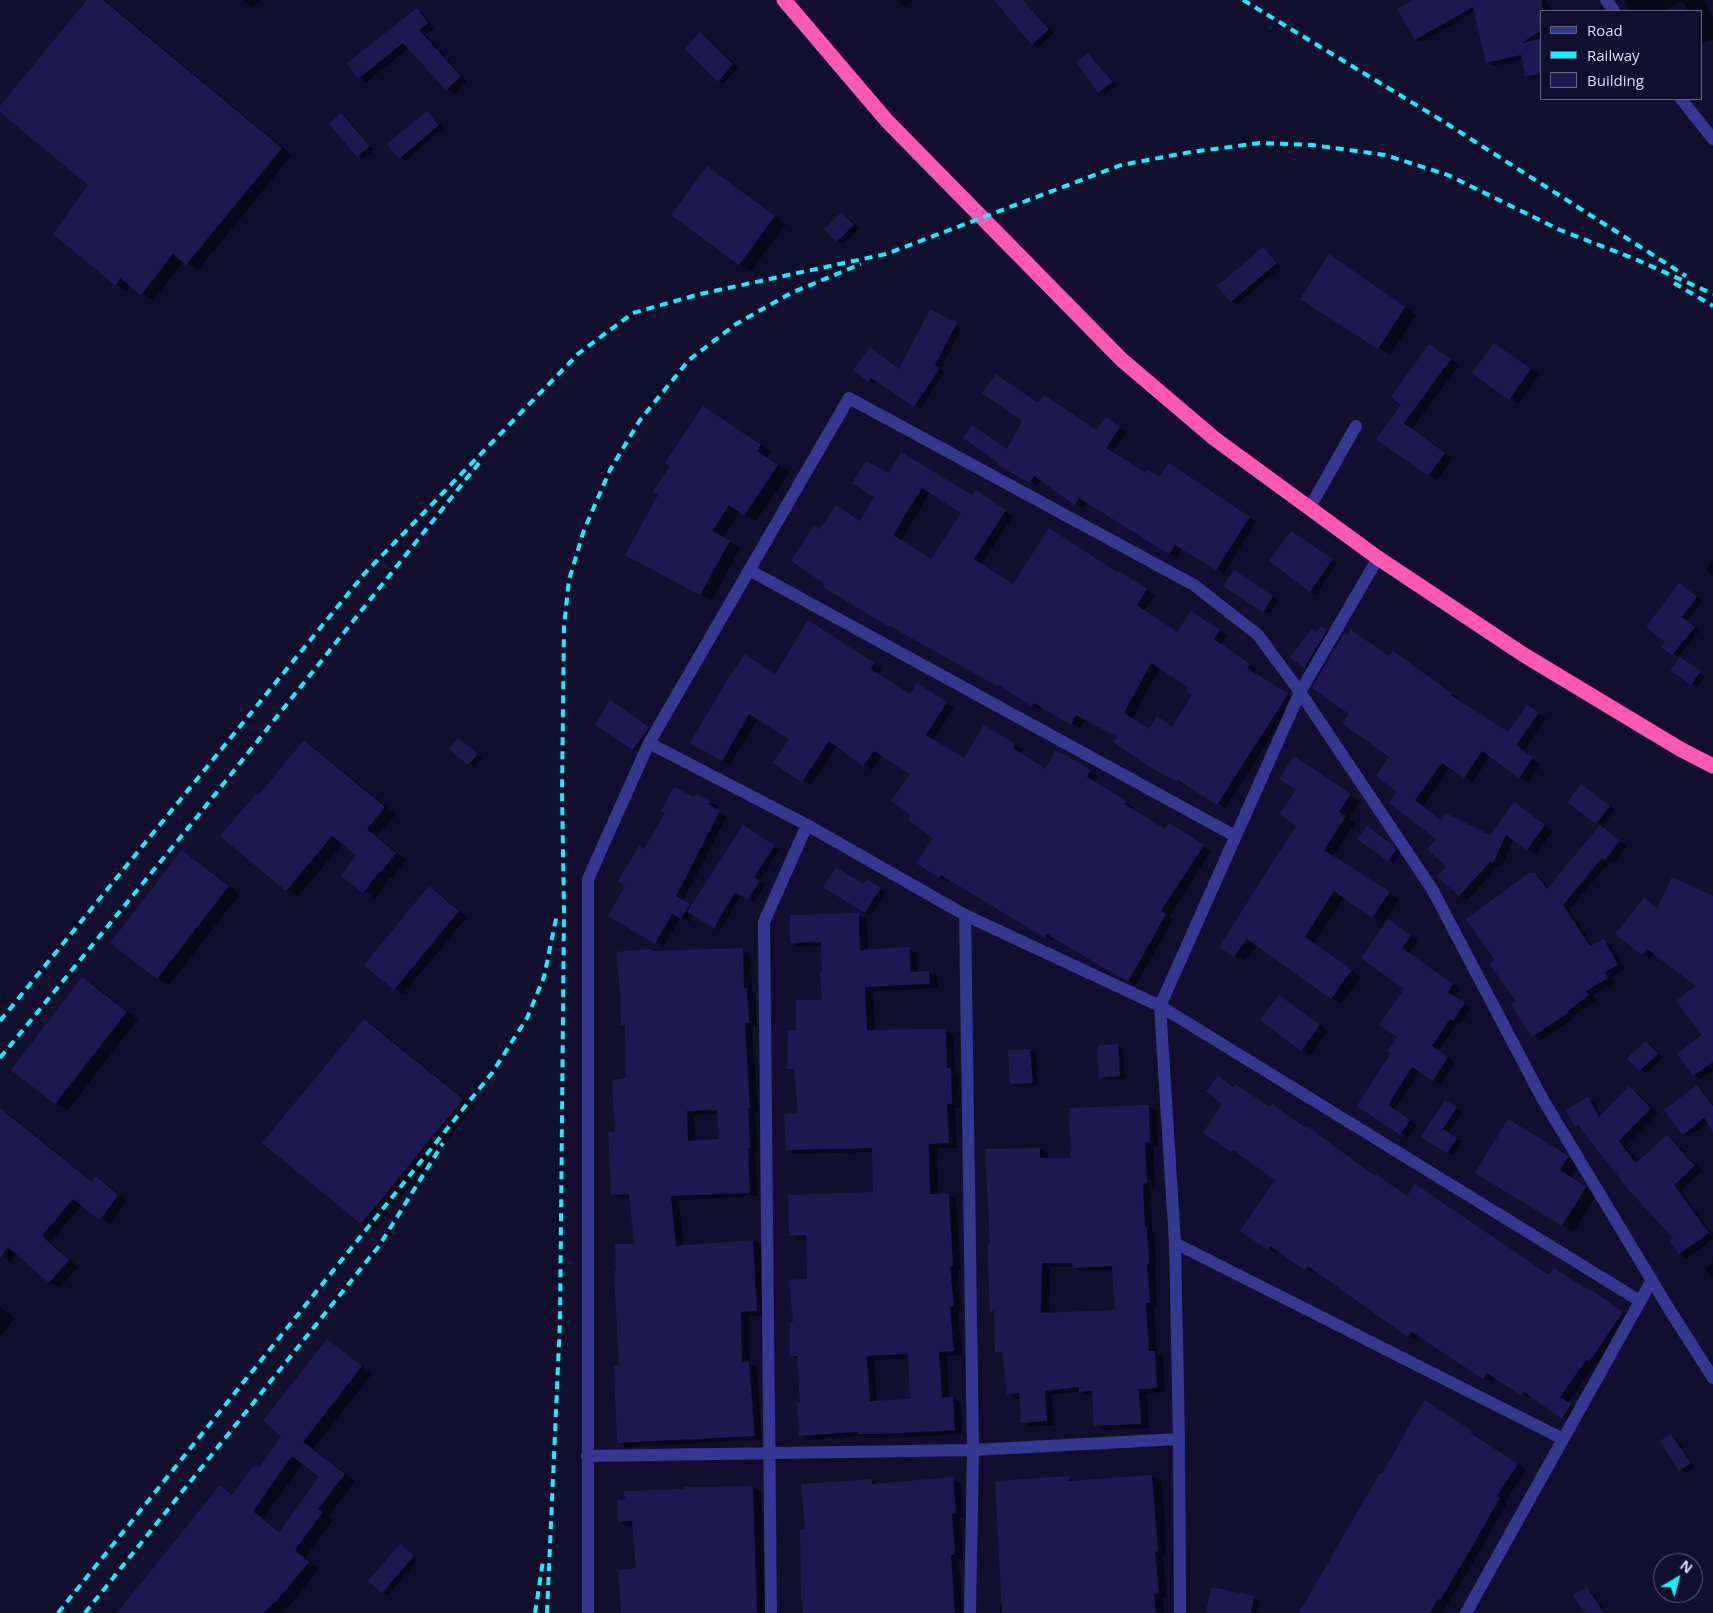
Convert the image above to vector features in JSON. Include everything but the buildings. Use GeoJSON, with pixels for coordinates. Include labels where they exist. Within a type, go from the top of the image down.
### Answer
{"type":"FeatureCollection","features":[{"type":"Feature","properties":{"kind":"highway"},"geometry":{"type":"LineString","coordinates":[[784,0],[887,121],[1122,360],[1215,439],[1378,558],[1524,655],[1680,749],[1713,766]]}},
{"type":"Feature","properties":{"kind":"street"},"geometry":{"type":"LineString","coordinates":[[1682,100],[1713,140]]}},
{"type":"Feature","properties":{"kind":"street"},"geometry":{"type":"LineString","coordinates":[[588,1613],[588,879],[648,743],[849,398],[1194,585],[1258,635],[1300,692],[1432,889],[1542,1098],[1713,1378]]}},
{"type":"Feature","properties":{"kind":"street"},"geometry":{"type":"LineString","coordinates":[[1310,507],[1356,426]]}},
{"type":"Feature","properties":{"kind":"street"},"geometry":{"type":"LineString","coordinates":[[1180,1613],[1175,1243],[1160,1006],[1300,692],[1378,558]]}},
{"type":"Feature","properties":{"kind":"street"},"geometry":{"type":"LineString","coordinates":[[749,570],[1235,836]]}},
{"type":"Feature","properties":{"kind":"street"},"geometry":{"type":"LineString","coordinates":[[648,743],[807,825],[965,915],[1160,1006],[1640,1301]]}},
{"type":"Feature","properties":{"kind":"street"},"geometry":{"type":"LineString","coordinates":[[771,1613],[764,922],[807,825]]}},
{"type":"Feature","properties":{"kind":"street"},"geometry":{"type":"LineString","coordinates":[[965,915],[973,1450],[970,1613]]}},
{"type":"Feature","properties":{"kind":"street"},"geometry":{"type":"LineString","coordinates":[[1175,1243],[1563,1439]]}},
{"type":"Feature","properties":{"kind":"street"},"geometry":{"type":"LineString","coordinates":[[1466,1613],[1652,1280]]}},
{"type":"Feature","properties":{"kind":"street"},"geometry":{"type":"LineString","coordinates":[[587,1456],[973,1450],[1179,1439]]}},
{"type":"Feature","properties":{"kind":"railway"},"geometry":{"type":"LineString","coordinates":[[1243,0],[1441,120],[1686,276]]}},
{"type":"Feature","properties":{"kind":"railway"},"geometry":{"type":"LineString","coordinates":[[0,1021],[365,573],[579,353],[633,313],[700,294],[886,254],[1121,165],[1191,152],[1260,143],[1312,145],[1385,155],[1448,175],[1560,230],[1635,259],[1713,294]]}},
{"type":"Feature","properties":{"kind":"railway"},"geometry":{"type":"LineString","coordinates":[[547,1613],[560,1321],[564,910],[562,792],[564,626],[569,580],[584,530],[610,470],[640,420],[689,360],[736,324],[791,293],[861,264]]}},
{"type":"Feature","properties":{"kind":"railway"},"geometry":{"type":"LineString","coordinates":[[1674,283],[1713,306]]}},
{"type":"Feature","properties":{"kind":"railway"},"geometry":{"type":"LineString","coordinates":[[0,1058],[197,817],[479,463]]}},
{"type":"Feature","properties":{"kind":"railway"},"geometry":{"type":"LineString","coordinates":[[58,1613],[492,1073],[527,1018],[544,977],[557,914]]}},
{"type":"Feature","properties":{"kind":"railway"},"geometry":{"type":"LineString","coordinates":[[85,1613],[379,1246],[443,1143]]}},
{"type":"Feature","properties":{"kind":"railway"},"geometry":{"type":"LineString","coordinates":[[535,1613],[543,1561]]}}]}
